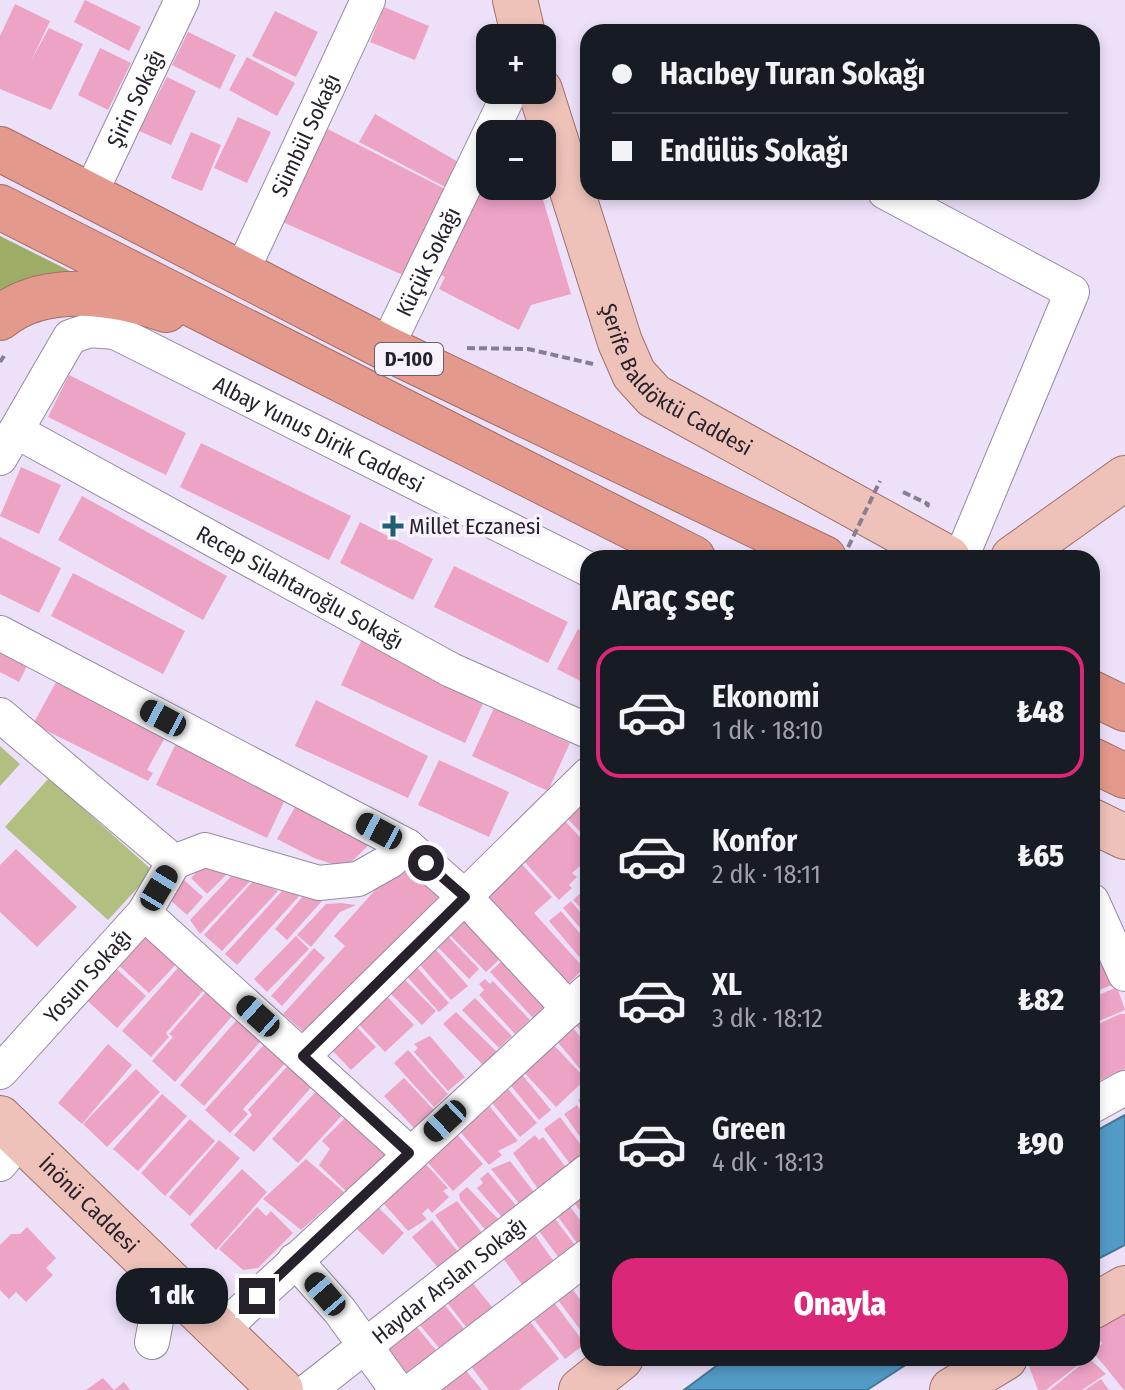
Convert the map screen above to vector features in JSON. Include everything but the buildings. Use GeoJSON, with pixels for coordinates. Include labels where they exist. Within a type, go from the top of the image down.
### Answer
{"type":"FeatureCollection","features":[{"type":"Feature","properties":{"kind":"highway","name":"D-100"},"geometry":{"type":"LineString","coordinates":[[0,149],[242,271],[386,348],[807,550]]}},
{"type":"Feature","properties":{"kind":"highway","name":"D-100"},"geometry":{"type":"LineString","coordinates":[[0,207],[677,550]]}},
{"type":"Feature","properties":{"kind":"highway"},"geometry":{"type":"LineString","coordinates":[[2,337],[29,301],[86,294],[132,298],[185,317],[414,417]]}},
{"type":"Feature","properties":{"kind":"highway"},"geometry":{"type":"LineString","coordinates":[[591,506],[636,550]]}},
{"type":"Feature","properties":{"kind":"highway"},"geometry":{"type":"LineString","coordinates":[[1100,697],[1125,709]]}},
{"type":"Feature","properties":{"kind":"highway"},"geometry":{"type":"LineString","coordinates":[[1100,764],[1125,776]]}},
{"type":"Feature","properties":{"kind":"main road"},"geometry":{"type":"LineString","coordinates":[[515,0],[521,24]]}},
{"type":"Feature","properties":{"kind":"main road","name":"Şerife Baldöktü Caddesi"},"geometry":{"type":"LineString","coordinates":[[544,104],[620,342],[634,374],[654,396],[933,550]]}},
{"type":"Feature","properties":{"kind":"main road"},"geometry":{"type":"LineString","coordinates":[[1024,550],[1125,478]]}},
{"type":"Feature","properties":{"kind":"main road"},"geometry":{"type":"LineString","coordinates":[[1100,825],[1125,837]]}},
{"type":"Feature","properties":{"kind":"main road","name":"İnönü Caddesi"},"geometry":{"type":"LineString","coordinates":[[7,1140],[164,1279],[281,1390]]}},
{"type":"Feature","properties":{"kind":"main road"},"geometry":{"type":"LineString","coordinates":[[1100,1302],[1125,1288]]}},
{"type":"Feature","properties":{"kind":"main road"},"geometry":{"type":"LineString","coordinates":[[581,1390],[611,1366]]}},
{"type":"Feature","properties":{"kind":"main road"},"geometry":{"type":"LineString","coordinates":[[952,1390],[993,1366]]}},
{"type":"Feature","properties":{"kind":"street","name":"Şirin Sokağı"},"geometry":{"type":"LineString","coordinates":[[89,196],[182,0]]}},
{"type":"Feature","properties":{"kind":"street","name":"Sümbül Sokağı"},"geometry":{"type":"LineString","coordinates":[[242,271],[368,0]]}},
{"type":"Feature","properties":{"kind":"street","name":"Küçük Sokağı"},"geometry":{"type":"LineString","coordinates":[[386,348],[504,104]]}},
{"type":"Feature","properties":{"kind":"street"},"geometry":{"type":"LineString","coordinates":[[900,200],[1072,292],[964,550]]}},
{"type":"Feature","properties":{"kind":"street","name":"Albay Yunus Dirik Caddesi"},"geometry":{"type":"LineString","coordinates":[[8,445],[70,337],[90,330],[115,332],[580,565]]}},
{"type":"Feature","properties":{"kind":"street","name":"Recep Silahtaroğlu Sokağı"},"geometry":{"type":"LineString","coordinates":[[8,445],[451,670],[580,727]]}},
{"type":"Feature","properties":{"kind":"street"},"geometry":{"type":"LineString","coordinates":[[0,633],[407,846],[579,1000],[409,1153],[218,1333]]}},
{"type":"Feature","properties":{"kind":"street"},"geometry":{"type":"LineString","coordinates":[[0,715],[174,862],[205,850],[319,883],[358,879],[390,861],[407,846]]}},
{"type":"Feature","properties":{"kind":"street"},"geometry":{"type":"LineString","coordinates":[[303,1056],[580,783]]}},
{"type":"Feature","properties":{"kind":"street","name":"Yosun Sokağı"},"geometry":{"type":"LineString","coordinates":[[0,1072],[144,913],[174,862]]}},
{"type":"Feature","properties":{"kind":"street"},"geometry":{"type":"LineString","coordinates":[[144,913],[409,1153]]}},
{"type":"Feature","properties":{"kind":"street"},"geometry":{"type":"LineString","coordinates":[[1100,919],[1125,974]]}},
{"type":"Feature","properties":{"kind":"street"},"geometry":{"type":"LineString","coordinates":[[1100,1102],[1125,1088]]}},
{"type":"Feature","properties":{"kind":"street","name":"Haydar Arslan Sokağı"},"geometry":{"type":"LineString","coordinates":[[309,1390],[580,1177]]}},
{"type":"Feature","properties":{"kind":"street"},"geometry":{"type":"LineString","coordinates":[[295,1260],[366,1345],[397,1390]]}},
{"type":"Feature","properties":{"kind":"street"},"geometry":{"type":"LineString","coordinates":[[413,1390],[580,1262]]}},
{"type":"Feature","properties":{"kind":"street"},"geometry":{"type":"LineString","coordinates":[[152,1342],[164,1279]]}},
{"type":"Feature","properties":{"kind":"path"},"geometry":{"type":"LineString","coordinates":[[0,362],[2,337]]}},
{"type":"Feature","properties":{"kind":"path"},"geometry":{"type":"LineString","coordinates":[[465,348],[528,349],[634,374]]}},
{"type":"Feature","properties":{"kind":"path"},"geometry":{"type":"LineString","coordinates":[[847,550],[880,481]]}},
{"type":"Feature","properties":{"kind":"green space"},"geometry":{"type":"Polygon","coordinates":[[[0,236],[86,279],[0,302],[0,236]]]}},
{"type":"Feature","properties":{"kind":"green space"},"geometry":{"type":"Polygon","coordinates":[[[0,746],[20,764],[0,786],[0,746]]]}},
{"type":"Feature","properties":{"kind":"green space"},"geometry":{"type":"Polygon","coordinates":[[[49,778],[153,871],[108,920],[5,827],[49,778]]]}},
{"type":"Feature","properties":{"kind":"water"},"geometry":{"type":"Polygon","coordinates":[[[1125,1115],[1125,1245],[1100,1258],[1100,1129],[1125,1115]]]}},
{"type":"Feature","properties":{"kind":"water"},"geometry":{"type":"Polygon","coordinates":[[[716,1366],[904,1366],[867,1390],[684,1390],[716,1366]]]}},
{"type":"Feature","properties":{"kind":"place","name":"Millet Eczanesi"},"geometry":{"type":"Point","coordinates":[393,526]}},
{"type":"Feature","properties":{"kind":"route"},"geometry":{"type":"LineString","coordinates":[[257,1296],[409,1153],[303,1056],[465,897],[426,863]]}}]}
